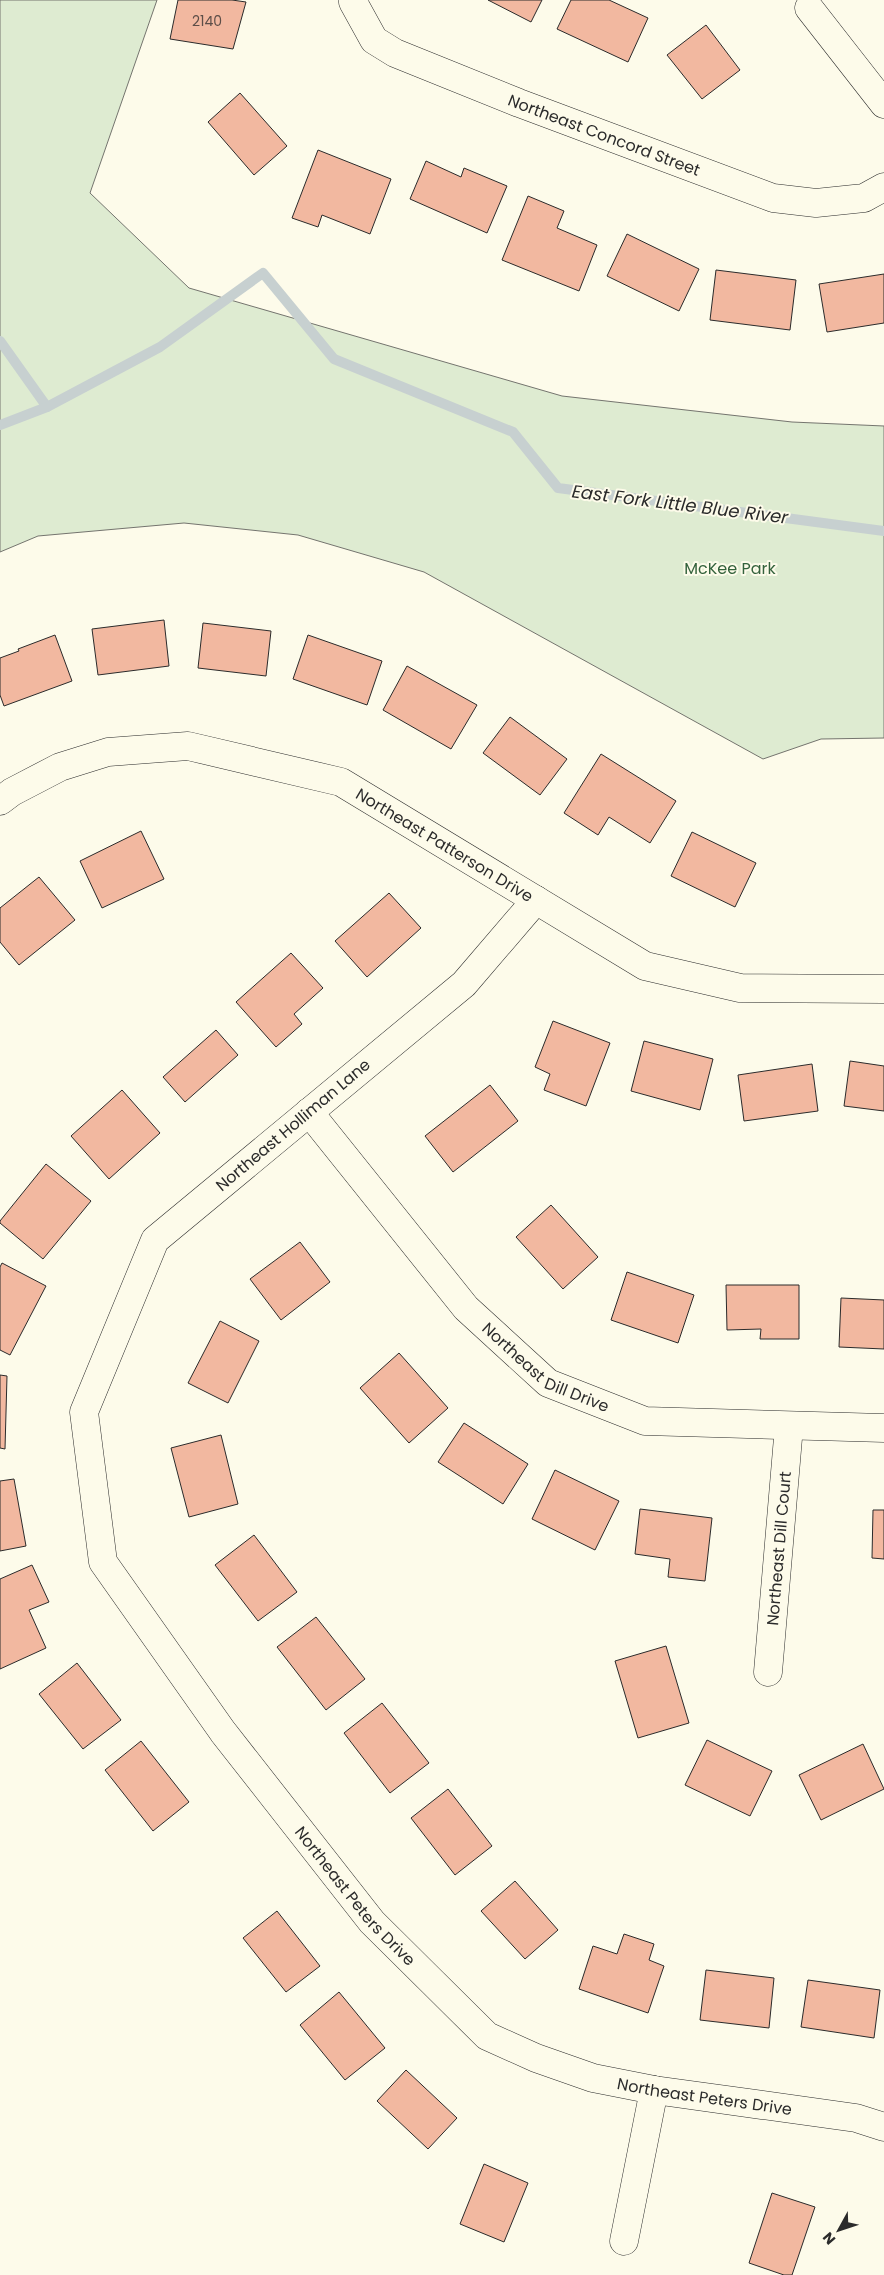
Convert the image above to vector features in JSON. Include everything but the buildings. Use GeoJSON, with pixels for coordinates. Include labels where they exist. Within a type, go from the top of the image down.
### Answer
{"type":"FeatureCollection","features":[{"type":"Feature","properties":{"kind":"street","name":"Northeast Concord Street"},"geometry":{"type":"LineString","coordinates":[[354,0],[353,2],[374,40],[396,53],[519,103],[772,198],[816,203],[864,198],[884,187]]}},
{"type":"Feature","properties":{"kind":"street"},"geometry":{"type":"LineString","coordinates":[[809,8],[884,104]]}},
{"type":"Feature","properties":{"kind":"street","name":"Northeast Patterson Drive"},"geometry":{"type":"LineString","coordinates":[[0,801],[12,792],[60,767],[108,752],[188,746],[341,782],[645,966],[740,988],[884,989]]}},
{"type":"Feature","properties":{"kind":"street","name":"Northeast Holliman Lane"},"geometry":{"type":"LineString","coordinates":[[96,1381],[154,1240],[464,984],[536,900]]}},
{"type":"Feature","properties":{"kind":"street","name":"Northeast Dill Drive"},"geometry":{"type":"LineString","coordinates":[[309,1112],[466,1308],[548,1383],[645,1421],[884,1428]]}},
{"type":"Feature","properties":{"kind":"street","name":"Northeast Peters Drive"},"geometry":{"type":"LineString","coordinates":[[96,1381],[84,1412],[103,1562],[223,1732],[372,1922],[487,2036],[536,2058],[593,2078],[654,2090],[856,2118],[884,2127]]}},
{"type":"Feature","properties":{"kind":"street","name":"Northeast Dill Court"},"geometry":{"type":"LineString","coordinates":[[768,1672],[789,1426]]}},
{"type":"Feature","properties":{"kind":"street"},"geometry":{"type":"LineString","coordinates":[[624,2241],[654,2090]]}},
{"type":"Feature","properties":{"kind":"green space","name":"McKee Park"},"geometry":{"type":"Polygon","coordinates":[[[0,0],[157,0],[90,193],[189,288],[562,396],[792,422],[884,426],[884,738],[821,739],[763,759],[424,572],[298,535],[184,523],[38,536],[0,552],[0,0]]]}},
{"type":"Feature","properties":{"kind":"waterway","name":"East Fork Little Blue River"},"geometry":{"type":"LineString","coordinates":[[0,425],[47,407],[160,347],[263,273],[334,359],[513,432],[558,488],[884,531]]}},
{"type":"Feature","properties":{"kind":"waterway"},"geometry":{"type":"LineString","coordinates":[[0,341],[47,407]]}}]}
